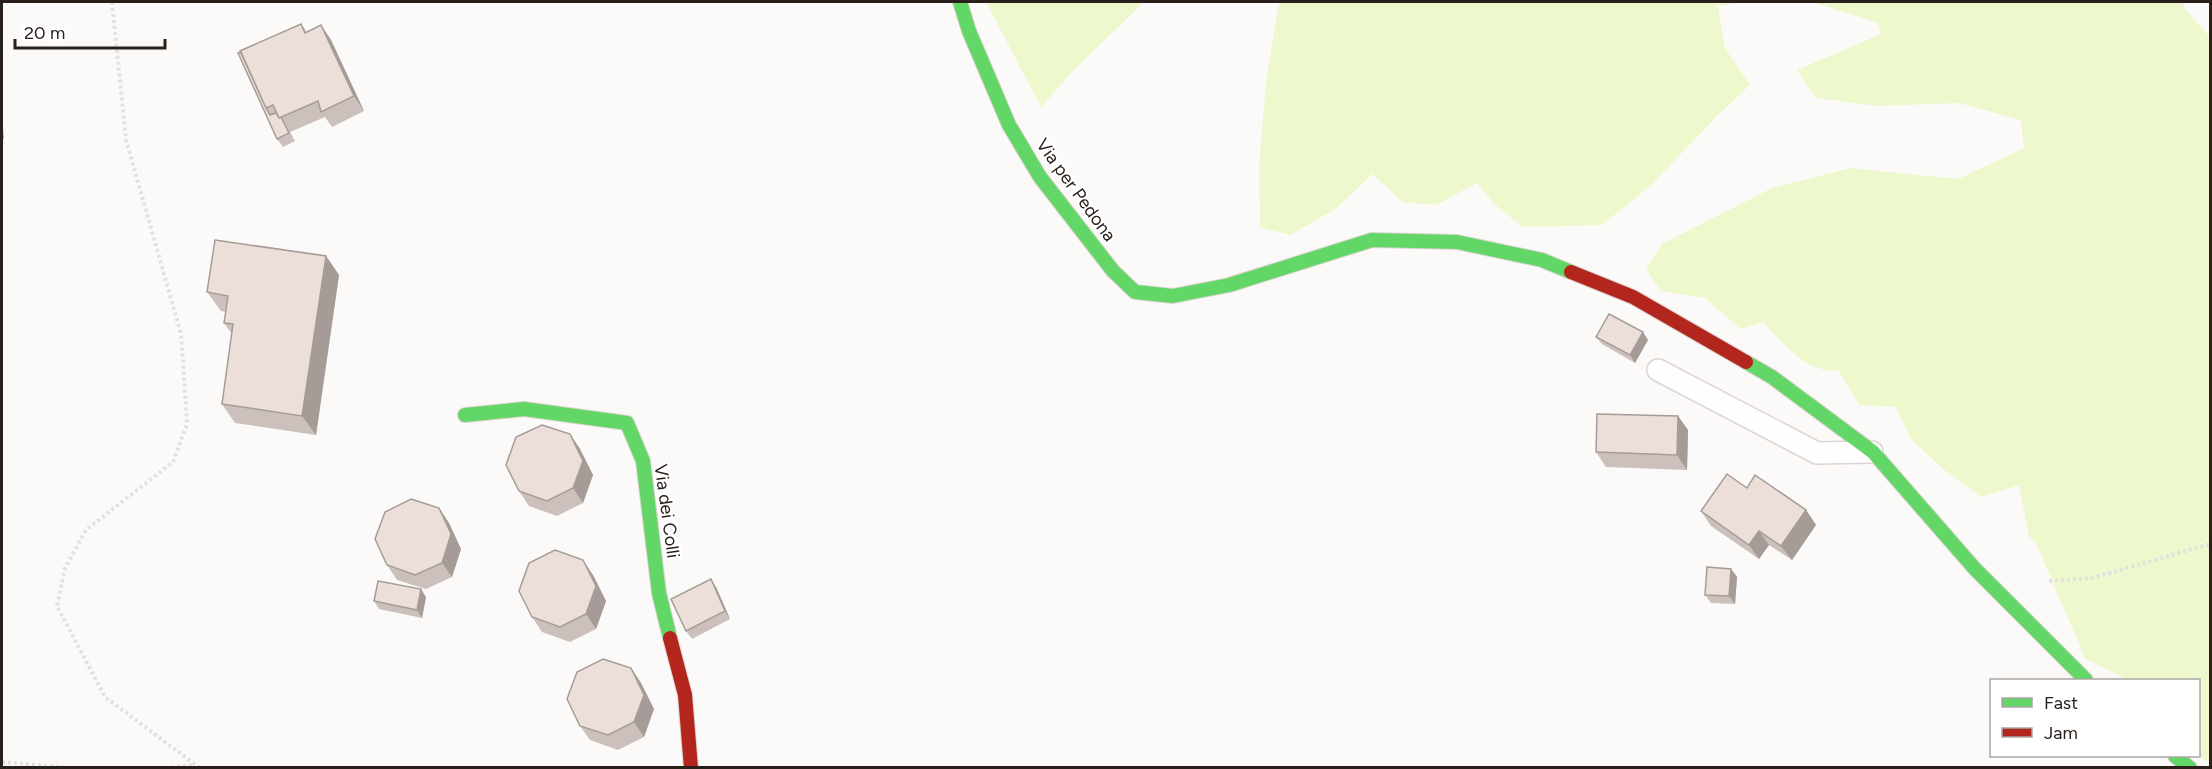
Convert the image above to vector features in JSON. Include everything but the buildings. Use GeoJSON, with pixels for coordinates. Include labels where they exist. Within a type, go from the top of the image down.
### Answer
{"type":"FeatureCollection","features":[{"type":"Feature","properties":{"kind":"street","name":"Via per Pedona"},"geometry":{"type":"LineString","coordinates":[[960,2],[969,31],[1009,125],[1040,177],[1113,271],[1135,292],[1173,296],[1229,285],[1372,240],[1457,242],[1542,260],[1633,297],[1772,377],[1873,452]]}},
{"type":"Feature","properties":{"kind":"street","name":"Via dei Colli"},"geometry":{"type":"LineString","coordinates":[[465,415],[524,409],[627,423],[643,461],[659,593],[685,695],[691,768]]}},
{"type":"Feature","properties":{"kind":"street"},"geometry":{"type":"LineString","coordinates":[[1873,452],[1975,569],[2084,679]]}},
{"type":"Feature","properties":{"kind":"street"},"geometry":{"type":"LineString","coordinates":[[2176,757],[2190,768]]}},
{"type":"Feature","properties":{"kind":"lane"},"geometry":{"type":"LineString","coordinates":[[1658,370],[1817,453],[1873,452]]}},
{"type":"Feature","properties":{"kind":"path"},"geometry":{"type":"LineString","coordinates":[[112,2],[126,140],[181,334],[187,424],[173,462],[86,530],[65,568],[57,606],[105,697],[200,768]]}},
{"type":"Feature","properties":{"kind":"path"},"geometry":{"type":"LineString","coordinates":[[2044,581],[2092,578],[2211,544]]}},
{"type":"Feature","properties":{"kind":"path"},"geometry":{"type":"LineString","coordinates":[[2,762],[71,768]]}},
{"type":"Feature","properties":{"kind":"path"},"geometry":{"type":"LineString","coordinates":[[165,768],[195,765]]}},
{"type":"Feature","properties":{"kind":"green space"},"geometry":{"type":"Polygon","coordinates":[[[986,2],[1144,2],[1072,72],[1041,107],[986,2]]]}},
{"type":"Feature","properties":{"kind":"green space"},"geometry":{"type":"Polygon","coordinates":[[[1279,2],[1743,2],[1718,6],[1725,48],[1750,85],[1650,186],[1602,225],[1523,227],[1494,204],[1477,183],[1436,205],[1403,202],[1372,174],[1337,208],[1290,235],[1260,227],[1259,165],[1266,83],[1279,2]]]}},
{"type":"Feature","properties":{"kind":"green space"},"geometry":{"type":"Polygon","coordinates":[[[1812,2],[2184,2],[2184,8],[2210,37],[2210,764],[2200,756],[2200,679],[2126,679],[2085,658],[2036,543],[2029,536],[2019,485],[1981,497],[1943,469],[1910,438],[1896,407],[1860,405],[1838,370],[1827,370],[1806,362],[1787,347],[1763,322],[1741,329],[1705,298],[1661,291],[1646,269],[1662,244],[1772,188],[1850,168],[1958,179],[2024,148],[2021,120],[1959,103],[1878,106],[1816,98],[1797,70],[1881,34],[1878,23],[1812,2]]]}},
{"type":"Feature","properties":{"kind":"traffic: fast"},"geometry":{"type":"LineString","coordinates":[[960,2],[969,31],[1009,125],[1040,177],[1113,271],[1135,292],[1173,296],[1229,285],[1372,240],[1457,242],[1542,260],[1571,272]]}},
{"type":"Feature","properties":{"kind":"traffic: fast"},"geometry":{"type":"LineString","coordinates":[[1746,362],[1772,377],[1873,452],[1975,569],[2085,679]]}},
{"type":"Feature","properties":{"kind":"traffic: fast"},"geometry":{"type":"LineString","coordinates":[[465,415],[524,409],[627,423],[643,461],[659,593],[670,638]]}},
{"type":"Feature","properties":{"kind":"traffic: fast"},"geometry":{"type":"LineString","coordinates":[[2176,757],[2190,768]]}},
{"type":"Feature","properties":{"kind":"traffic: jam"},"geometry":{"type":"LineString","coordinates":[[1571,272],[1633,297],[1746,362]]}},
{"type":"Feature","properties":{"kind":"traffic: jam"},"geometry":{"type":"LineString","coordinates":[[670,638],[685,695],[691,768]]}}]}
